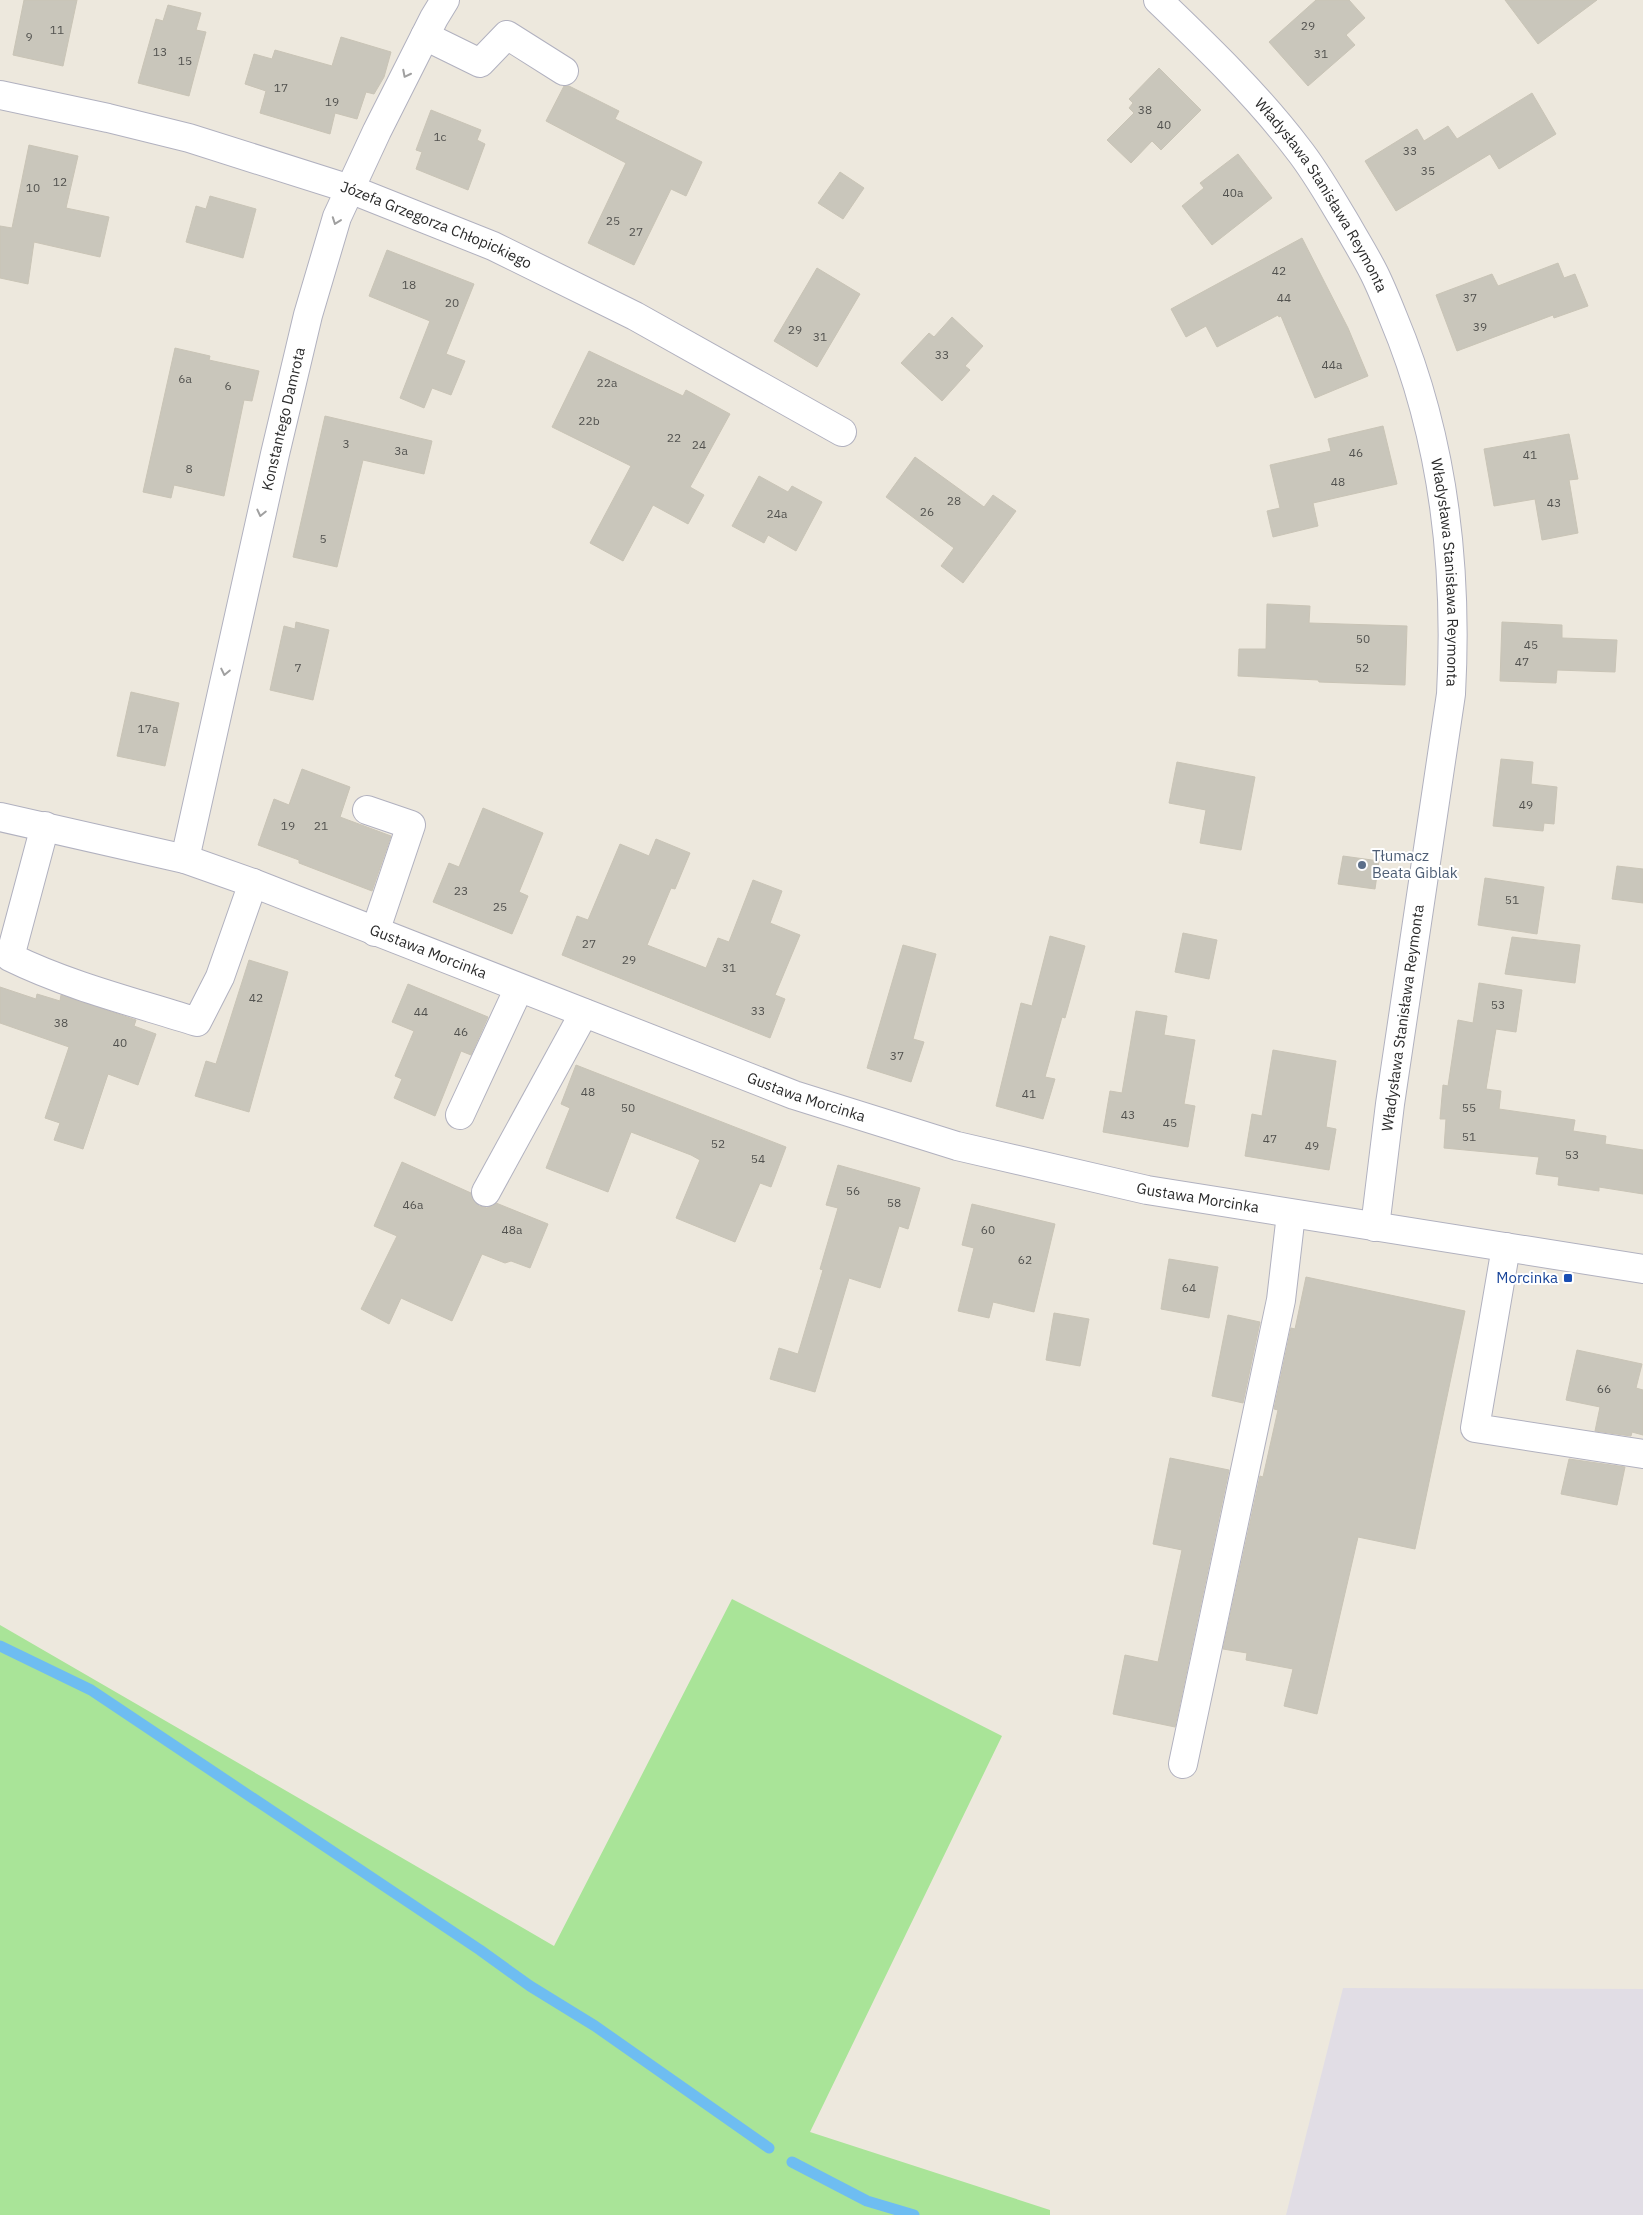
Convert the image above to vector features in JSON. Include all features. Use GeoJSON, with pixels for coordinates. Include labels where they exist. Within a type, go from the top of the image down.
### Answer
{"type":"FeatureCollection","features":[{"type":"Feature","properties":{"kind":"street","name":"Konstantego Damrota"},"geometry":{"type":"LineString","coordinates":[[185,859],[228,656],[308,315],[337,218],[377,131],[445,0]]}},
{"type":"Feature","properties":{"kind":"street","name":"Władysława Stanisława Reymonta"},"geometry":{"type":"LineString","coordinates":[[1158,0],[1258,102],[1299,149],[1321,182],[1370,266],[1401,336],[1422,398],[1445,500],[1452,579],[1454,648],[1451,694],[1391,1094],[1375,1227]]}},
{"type":"Feature","properties":{"kind":"street"},"geometry":{"type":"LineString","coordinates":[[425,36],[480,63],[507,35],[564,71]]}},
{"type":"Feature","properties":{"kind":"street","name":"Józefa Grzegorza Chłopickiego"},"geometry":{"type":"LineString","coordinates":[[0,95],[108,118],[188,138],[350,189],[493,246],[635,316],[842,432]]}},
{"type":"Feature","properties":{"kind":"street"},"geometry":{"type":"LineString","coordinates":[[367,810],[412,825],[376,932]]}},
{"type":"Feature","properties":{"kind":"street","name":"Gustawa Morcinka"},"geometry":{"type":"LineString","coordinates":[[0,817],[185,859],[252,883],[794,1095],[957,1146],[1147,1190],[1643,1269]]}},
{"type":"Feature","properties":{"kind":"street"},"geometry":{"type":"LineString","coordinates":[[45,826],[10,957],[37,970],[72,983],[197,1022],[220,977],[252,883]]}},
{"type":"Feature","properties":{"kind":"street"},"geometry":{"type":"LineString","coordinates":[[460,1115],[519,988]]}},
{"type":"Feature","properties":{"kind":"street"},"geometry":{"type":"LineString","coordinates":[[486,1192],[584,1013]]}},
{"type":"Feature","properties":{"kind":"street"},"geometry":{"type":"LineString","coordinates":[[1183,1764],[1282,1300],[1291,1214]]}},
{"type":"Feature","properties":{"kind":"street"},"geometry":{"type":"LineString","coordinates":[[1506,1247],[1475,1428],[1643,1454]]}},
{"type":"Feature","properties":{"kind":"shaded area"},"geometry":{"type":"Polygon","coordinates":[[[1343,1988],[1643,1989],[1643,2215],[1286,2215],[1343,1988]]]}},
{"type":"Feature","properties":{"kind":"green space"},"geometry":{"type":"Polygon","coordinates":[[[732,1599],[1002,1736],[810,2132],[1050,2210],[1050,2215],[0,2215],[0,1625],[554,1946],[732,1599]]]}},
{"type":"Feature","properties":{"kind":"building"},"geometry":{"type":"Polygon","coordinates":[[[24,0],[77,0],[63,66],[13,55],[24,0]]]}},
{"type":"Feature","properties":{"kind":"building"},"geometry":{"type":"Polygon","coordinates":[[[1316,0],[1349,0],[1365,18],[1346,35],[1355,45],[1308,86],[1269,42],[1316,0]]]}},
{"type":"Feature","properties":{"kind":"building"},"geometry":{"type":"Polygon","coordinates":[[[1505,0],[1597,0],[1538,44],[1505,0]]]}},
{"type":"Feature","properties":{"kind":"building"},"geometry":{"type":"Polygon","coordinates":[[[168,5],[201,13],[196,30],[206,32],[189,96],[138,83],[156,19],[163,21],[168,5]]]}},
{"type":"Feature","properties":{"kind":"building"},"geometry":{"type":"Polygon","coordinates":[[[341,37],[391,52],[384,77],[374,94],[366,92],[357,119],[335,113],[330,134],[260,113],[266,91],[245,84],[254,54],[272,59],[275,50],[332,66],[341,37]]]}},
{"type":"Feature","properties":{"kind":"building"},"geometry":{"type":"Polygon","coordinates":[[[1159,68],[1201,110],[1161,150],[1152,141],[1131,163],[1107,140],[1134,113],[1129,108],[1133,103],[1129,99],[1159,68]]]}},
{"type":"Feature","properties":{"kind":"building"},"geometry":{"type":"Polygon","coordinates":[[[564,86],[569,86],[619,111],[615,119],[702,162],[686,196],[671,189],[634,265],[588,243],[626,163],[546,121],[564,86]]]}},
{"type":"Feature","properties":{"kind":"building"},"geometry":{"type":"Polygon","coordinates":[[[1532,93],[1556,134],[1499,169],[1490,154],[1396,211],[1365,161],[1417,129],[1424,141],[1448,126],[1457,139],[1532,93]]]}},
{"type":"Feature","properties":{"kind":"building"},"geometry":{"type":"Polygon","coordinates":[[[431,110],[481,130],[477,140],[485,144],[468,190],[416,169],[422,152],[416,150],[431,110]]]}},
{"type":"Feature","properties":{"kind":"building"},"geometry":{"type":"Polygon","coordinates":[[[29,145],[78,156],[66,208],[109,217],[100,257],[34,242],[28,284],[0,278],[0,226],[12,228],[29,145]]]}},
{"type":"Feature","properties":{"kind":"building"},"geometry":{"type":"Polygon","coordinates":[[[1238,154],[1272,198],[1212,245],[1182,206],[1204,188],[1200,183],[1238,154]]]}},
{"type":"Feature","properties":{"kind":"building"},"geometry":{"type":"Polygon","coordinates":[[[840,172],[864,188],[843,219],[818,203],[840,172]]]}},
{"type":"Feature","properties":{"kind":"building"},"geometry":{"type":"Polygon","coordinates":[[[210,196],[256,209],[243,258],[186,242],[196,206],[206,209],[210,196]]]}},
{"type":"Feature","properties":{"kind":"building"},"geometry":{"type":"Polygon","coordinates":[[[1302,238],[1348,328],[1368,376],[1315,398],[1281,316],[1279,317],[1278,315],[1217,347],[1206,326],[1186,337],[1171,309],[1302,238]]]}},
{"type":"Feature","properties":{"kind":"building"},"geometry":{"type":"Polygon","coordinates":[[[387,250],[474,284],[446,354],[465,361],[451,395],[432,388],[424,408],[400,398],[430,321],[369,296],[387,250]]]}},
{"type":"Feature","properties":{"kind":"building"},"geometry":{"type":"Polygon","coordinates":[[[1558,263],[1564,278],[1575,274],[1588,306],[1554,318],[1553,315],[1457,351],[1436,295],[1492,274],[1498,286],[1558,263]]]}},
{"type":"Feature","properties":{"kind":"building"},"geometry":{"type":"Polygon","coordinates":[[[817,268],[860,294],[817,367],[774,341],[817,268]]]}},
{"type":"Feature","properties":{"kind":"building"},"geometry":{"type":"Polygon","coordinates":[[[952,317],[983,346],[965,366],[970,370],[942,401],[901,363],[929,333],[934,337],[952,317]]]}},
{"type":"Feature","properties":{"kind":"building"},"geometry":{"type":"Polygon","coordinates":[[[175,348],[210,356],[209,360],[259,371],[252,401],[244,400],[224,496],[174,485],[171,498],[143,492],[175,348]]]}},
{"type":"Feature","properties":{"kind":"building"},"geometry":{"type":"Polygon","coordinates":[[[589,351],[683,396],[686,390],[730,414],[690,487],[704,495],[688,524],[653,505],[623,561],[590,543],[631,466],[552,427],[589,351]]]}},
{"type":"Feature","properties":{"kind":"building"},"geometry":{"type":"Polygon","coordinates":[[[325,416],[432,441],[424,474],[363,460],[337,567],[293,557],[325,416]]]}},
{"type":"Feature","properties":{"kind":"building"},"geometry":{"type":"Polygon","coordinates":[[[1383,426],[1397,484],[1313,503],[1318,526],[1273,537],[1267,511],[1280,508],[1270,465],[1331,451],[1328,439],[1383,426]]]}},
{"type":"Feature","properties":{"kind":"building"},"geometry":{"type":"Polygon","coordinates":[[[1569,434],[1578,479],[1569,480],[1578,533],[1542,540],[1535,499],[1494,506],[1484,449],[1569,434]]]}},
{"type":"Feature","properties":{"kind":"building"},"geometry":{"type":"Polygon","coordinates":[[[915,457],[984,507],[993,495],[1016,511],[963,583],[941,566],[954,548],[886,497],[915,457]]]}},
{"type":"Feature","properties":{"kind":"building"},"geometry":{"type":"Polygon","coordinates":[[[759,476],[788,492],[792,486],[822,502],[796,551],[768,535],[764,543],[732,526],[759,476]]]}},
{"type":"Feature","properties":{"kind":"building"},"geometry":{"type":"Polygon","coordinates":[[[1267,604],[1310,606],[1309,623],[1407,626],[1405,685],[1319,682],[1318,680],[1238,676],[1239,649],[1266,649],[1267,604]]]}},
{"type":"Feature","properties":{"kind":"building"},"geometry":{"type":"Polygon","coordinates":[[[296,622],[329,630],[313,700],[270,690],[284,626],[295,629],[296,622]]]}},
{"type":"Feature","properties":{"kind":"building"},"geometry":{"type":"Polygon","coordinates":[[[1502,622],[1562,625],[1562,638],[1617,640],[1615,672],[1557,670],[1556,683],[1500,681],[1502,622]]]}},
{"type":"Feature","properties":{"kind":"building"},"geometry":{"type":"Polygon","coordinates":[[[131,692],[179,703],[165,766],[117,756],[131,692]]]}},
{"type":"Feature","properties":{"kind":"building"},"geometry":{"type":"Polygon","coordinates":[[[1501,759],[1533,762],[1531,784],[1557,787],[1554,824],[1544,823],[1543,831],[1493,826],[1501,759]]]}},
{"type":"Feature","properties":{"kind":"building"},"geometry":{"type":"Polygon","coordinates":[[[1177,762],[1255,777],[1241,850],[1200,843],[1206,810],[1169,803],[1177,762]]]}},
{"type":"Feature","properties":{"kind":"building"},"geometry":{"type":"Polygon","coordinates":[[[302,769],[350,787],[340,817],[391,836],[372,891],[258,845],[274,799],[289,805],[302,769]]]}},
{"type":"Feature","properties":{"kind":"building"},"geometry":{"type":"Polygon","coordinates":[[[483,808],[543,833],[519,892],[528,896],[512,934],[433,902],[449,863],[459,867],[483,808]]]}},
{"type":"Feature","properties":{"kind":"building"},"geometry":{"type":"Polygon","coordinates":[[[656,839],[690,853],[675,889],[671,888],[647,945],[706,968],[718,938],[729,942],[753,880],[782,891],[770,923],[800,935],[775,995],[785,999],[770,1038],[562,955],[577,916],[588,920],[620,844],[649,856],[656,839]]]}},
{"type":"Feature","properties":{"kind":"building"},"geometry":{"type":"Polygon","coordinates":[[[1343,856],[1379,861],[1375,889],[1338,884],[1343,856]]]}},
{"type":"Feature","properties":{"kind":"building"},"geometry":{"type":"Polygon","coordinates":[[[1617,866],[1643,869],[1643,903],[1612,899],[1617,866]]]}},
{"type":"Feature","properties":{"kind":"building"},"geometry":{"type":"Polygon","coordinates":[[[1485,878],[1544,887],[1537,934],[1478,925],[1485,878]]]}},
{"type":"Feature","properties":{"kind":"building"},"geometry":{"type":"Polygon","coordinates":[[[1183,933],[1217,940],[1209,979],[1175,972],[1183,933]]]}},
{"type":"Feature","properties":{"kind":"building"},"geometry":{"type":"Polygon","coordinates":[[[1050,936],[1085,946],[1065,1018],[1062,1017],[1045,1077],[1055,1079],[1043,1119],[996,1106],[1021,1003],[1032,1006],[1050,936]]]}},
{"type":"Feature","properties":{"kind":"building"},"geometry":{"type":"Polygon","coordinates":[[[1512,937],[1580,945],[1575,983],[1505,974],[1512,937]]]}},
{"type":"Feature","properties":{"kind":"building"},"geometry":{"type":"Polygon","coordinates":[[[903,945],[936,954],[913,1039],[924,1042],[911,1082],[867,1068],[903,945]]]}},
{"type":"Feature","properties":{"kind":"building"},"geometry":{"type":"Polygon","coordinates":[[[249,960],[288,972],[249,1112],[195,1096],[206,1061],[216,1064],[249,960]]]}},
{"type":"Feature","properties":{"kind":"building"},"geometry":{"type":"Polygon","coordinates":[[[1479,983],[1522,990],[1516,1032],[1496,1029],[1486,1089],[1501,1091],[1499,1109],[1575,1120],[1573,1131],[1606,1136],[1605,1144],[1643,1150],[1643,1194],[1599,1187],[1599,1191],[1558,1185],[1559,1177],[1536,1174],[1539,1157],[1444,1148],[1446,1119],[1440,1119],[1443,1085],[1448,1086],[1458,1020],[1473,1023],[1479,983]]]}},
{"type":"Feature","properties":{"kind":"building"},"geometry":{"type":"Polygon","coordinates":[[[408,984],[488,1017],[471,1055],[461,1051],[435,1116],[394,1098],[402,1079],[395,1076],[414,1031],[392,1022],[408,984]]]}},
{"type":"Feature","properties":{"kind":"building"},"geometry":{"type":"Polygon","coordinates":[[[0,987],[36,999],[37,994],[60,1001],[61,995],[136,1020],[134,1026],[156,1034],[138,1085],[108,1074],[83,1149],[54,1140],[60,1123],[45,1118],[69,1047],[0,1023],[0,987]]]}},
{"type":"Feature","properties":{"kind":"building"},"geometry":{"type":"Polygon","coordinates":[[[1136,1011],[1167,1016],[1164,1035],[1195,1040],[1184,1104],[1195,1106],[1188,1147],[1103,1132],[1110,1091],[1122,1093],[1136,1011]]]}},
{"type":"Feature","properties":{"kind":"building"},"geometry":{"type":"Polygon","coordinates":[[[1273,1050],[1336,1061],[1326,1127],[1336,1129],[1329,1170],[1245,1156],[1252,1114],[1262,1116],[1273,1050]]]}},
{"type":"Feature","properties":{"kind":"building"},"geometry":{"type":"Polygon","coordinates":[[[576,1065],[786,1147],[771,1187],[760,1183],[735,1242],[676,1218],[700,1160],[691,1155],[631,1132],[608,1192],[546,1168],[570,1108],[561,1104],[576,1065]]]}},
{"type":"Feature","properties":{"kind":"building"},"geometry":{"type":"Polygon","coordinates":[[[402,1162],[471,1193],[473,1200],[479,1206],[487,1208],[496,1203],[548,1224],[530,1268],[511,1261],[505,1263],[482,1254],[452,1321],[401,1298],[389,1324],[361,1309],[397,1236],[374,1226],[402,1162]]]}},
{"type":"Feature","properties":{"kind":"building"},"geometry":{"type":"Polygon","coordinates":[[[838,1165],[920,1188],[908,1229],[899,1226],[880,1288],[849,1278],[815,1392],[770,1379],[779,1348],[798,1354],[823,1270],[820,1269],[838,1208],[826,1205],[838,1165]]]}},
{"type":"Feature","properties":{"kind":"building"},"geometry":{"type":"Polygon","coordinates":[[[972,1204],[1055,1224],[1034,1312],[993,1302],[989,1318],[958,1311],[974,1248],[962,1245],[972,1204]]]}},
{"type":"Feature","properties":{"kind":"building"},"geometry":{"type":"Polygon","coordinates":[[[1169,1259],[1218,1267],[1209,1318],[1161,1309],[1169,1259]]]}},
{"type":"Feature","properties":{"kind":"building"},"geometry":{"type":"Polygon","coordinates":[[[1306,1277],[1465,1311],[1415,1549],[1358,1537],[1317,1714],[1284,1706],[1293,1669],[1246,1660],[1247,1653],[1223,1649],[1260,1476],[1263,1477],[1278,1410],[1274,1409],[1291,1328],[1295,1329],[1306,1277]]]}},
{"type":"Feature","properties":{"kind":"building"},"geometry":{"type":"Polygon","coordinates":[[[1054,1313],[1089,1319],[1080,1366],[1046,1360],[1054,1313]]]}},
{"type":"Feature","properties":{"kind":"building"},"geometry":{"type":"Polygon","coordinates":[[[1228,1315],[1260,1322],[1243,1403],[1212,1396],[1228,1315]]]}},
{"type":"Feature","properties":{"kind":"building"},"geometry":{"type":"Polygon","coordinates":[[[1577,1350],[1642,1364],[1636,1388],[1643,1390],[1643,1435],[1632,1432],[1631,1436],[1595,1431],[1600,1407],[1566,1400],[1577,1350]]]}},
{"type":"Feature","properties":{"kind":"building"},"geometry":{"type":"Polygon","coordinates":[[[1170,1458],[1229,1470],[1175,1727],[1113,1714],[1125,1655],[1158,1662],[1182,1550],[1153,1544],[1170,1458]]]}},
{"type":"Feature","properties":{"kind":"building"},"geometry":{"type":"Polygon","coordinates":[[[1569,1459],[1625,1467],[1617,1505],[1561,1494],[1569,1459]]]}},
{"type":"Feature","properties":{"kind":"waterway"},"geometry":{"type":"LineString","coordinates":[[0,1646],[91,1690],[480,1950],[530,1986],[595,2026],[769,2148]]}},
{"type":"Feature","properties":{"kind":"waterway"},"geometry":{"type":"LineString","coordinates":[[792,2162],[867,2201],[914,2215]]}},
{"type":"Feature","properties":{"kind":"place","name":"Tłumacz Beata Giblak"},"geometry":{"type":"Point","coordinates":[1362,865]}},
{"type":"Feature","properties":{"kind":"place","name":"Morcinka"},"geometry":{"type":"Point","coordinates":[1568,1278]}}]}
